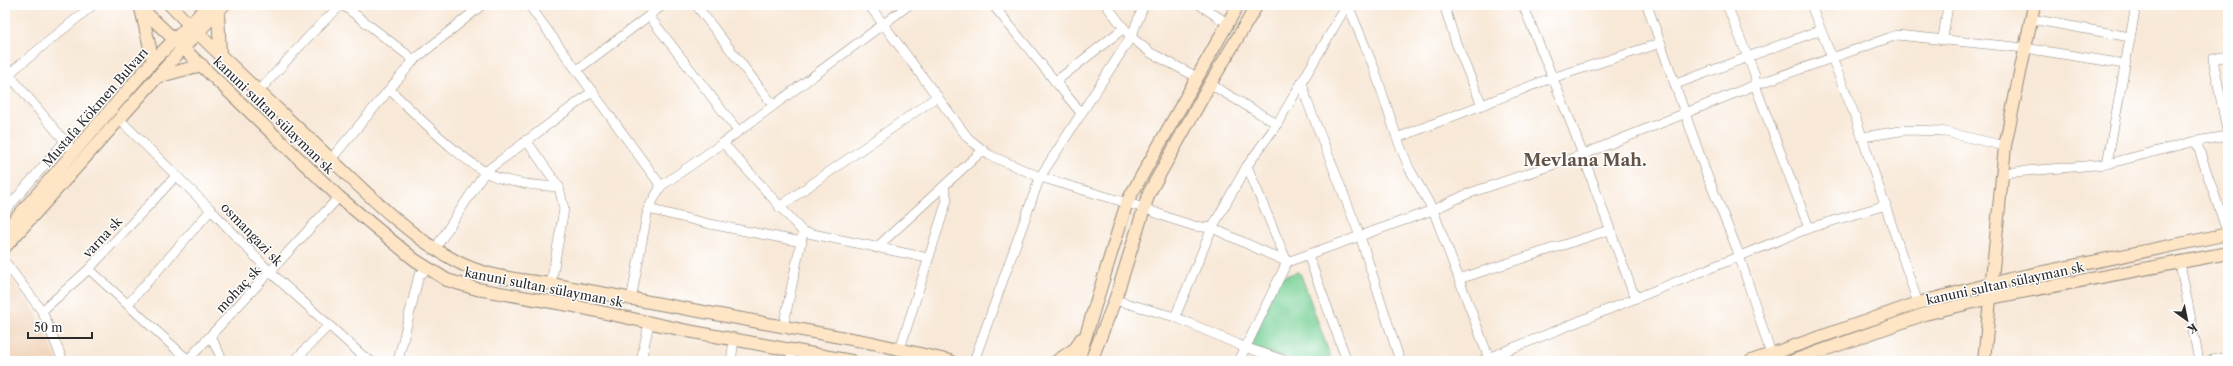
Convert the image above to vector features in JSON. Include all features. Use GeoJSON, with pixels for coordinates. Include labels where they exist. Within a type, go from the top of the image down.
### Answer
{"type":"FeatureCollection","features":[{"type":"Feature","properties":{"kind":"main road"},"geometry":{"type":"LineString","coordinates":[[170,5],[259,91],[390,213],[435,249],[454,260],[486,273],[900,349],[950,361]]}},
{"type":"Feature","properties":{"kind":"main road"},"geometry":{"type":"LineString","coordinates":[[1078,361],[1127,202],[1238,5]]}},
{"type":"Feature","properties":{"kind":"main road"},"geometry":{"type":"LineString","coordinates":[[1091,361],[1115,300],[1149,193],[1210,84],[1257,5]]}},
{"type":"Feature","properties":{"kind":"main road"},"geometry":{"type":"LineString","coordinates":[[1984,361],[2005,146],[2034,5]]}},
{"type":"Feature","properties":{"kind":"main road"},"geometry":{"type":"LineString","coordinates":[[140,7],[153,61]]}},
{"type":"Feature","properties":{"kind":"main road","name":"kanuni sultan sülayman sk"},"geometry":{"type":"LineString","coordinates":[[140,7],[339,197],[381,233],[429,269],[460,285],[569,305],[734,340],[791,356],[851,361]]}},
{"type":"Feature","properties":{"kind":"main road"},"geometry":{"type":"LineString","coordinates":[[217,7],[220,53]]}},
{"type":"Feature","properties":{"kind":"main road","name":"Mustafa Kökmen Bulvarı"},"geometry":{"type":"LineString","coordinates":[[5,231],[153,61],[179,44],[217,7]]}},
{"type":"Feature","properties":{"kind":"main road"},"geometry":{"type":"LineString","coordinates":[[5,247],[157,77],[179,44]]}},
{"type":"Feature","properties":{"kind":"main road"},"geometry":{"type":"LineString","coordinates":[[157,77],[202,65]]}},
{"type":"Feature","properties":{"kind":"main road"},"geometry":{"type":"LineString","coordinates":[[1751,361],[1918,303],[1992,284],[2228,234]]}},
{"type":"Feature","properties":{"kind":"main road","name":"kanuni sultan sülayman sk"},"geometry":{"type":"LineString","coordinates":[[1793,361],[1925,314],[1990,298],[2228,253]]}},
{"type":"Feature","properties":{"kind":"main road"},"geometry":{"type":"LineString","coordinates":[[1057,361],[1076,348],[1090,325]]}},
{"type":"Feature","properties":{"kind":"street"},"geometry":{"type":"LineString","coordinates":[[74,152],[6,74],[93,5]]}},
{"type":"Feature","properties":{"kind":"street"},"geometry":{"type":"LineString","coordinates":[[259,91],[342,5],[414,60]]}},
{"type":"Feature","properties":{"kind":"street"},"geometry":{"type":"LineString","coordinates":[[331,159],[414,60],[482,5]]}},
{"type":"Feature","properties":{"kind":"street"},"geometry":{"type":"LineString","coordinates":[[529,5],[661,186]]}},
{"type":"Feature","properties":{"kind":"street"},"geometry":{"type":"LineString","coordinates":[[577,70],[663,5]]}},
{"type":"Feature","properties":{"kind":"street"},"geometry":{"type":"LineString","coordinates":[[696,5],[773,105]]}},
{"type":"Feature","properties":{"kind":"street"},"geometry":{"type":"LineString","coordinates":[[869,5],[882,25],[938,96],[968,138],[982,151],[1040,176],[1127,202],[1194,226],[1212,228],[1287,262],[1433,210],[1467,194],[1582,155],[1755,85],[1897,35],[1943,38],[2025,48],[2125,64]]}},
{"type":"Feature","properties":{"kind":"street"},"geometry":{"type":"LineString","coordinates":[[631,300],[648,209],[661,186],[723,143],[909,5]]}},
{"type":"Feature","properties":{"kind":"street"},"geometry":{"type":"LineString","coordinates":[[993,5],[1081,113]]}},
{"type":"Feature","properties":{"kind":"street"},"geometry":{"type":"LineString","coordinates":[[1106,5],[1132,37],[1151,53],[1197,78]]}},
{"type":"Feature","properties":{"kind":"street"},"geometry":{"type":"LineString","coordinates":[[974,361],[1040,176],[1132,37],[1144,5]]}},
{"type":"Feature","properties":{"kind":"street"},"geometry":{"type":"LineString","coordinates":[[1200,5],[1227,23]]}},
{"type":"Feature","properties":{"kind":"street"},"geometry":{"type":"LineString","coordinates":[[1175,317],[1212,228],[1247,166],[1277,124],[1348,5]]}},
{"type":"Feature","properties":{"kind":"street"},"geometry":{"type":"LineString","coordinates":[[1348,5],[1374,68],[1397,138],[1409,168],[1433,210],[1487,360],[1637,297],[1809,228],[1886,204]]}},
{"type":"Feature","properties":{"kind":"street"},"geometry":{"type":"LineString","coordinates":[[1444,5],[1456,43],[1482,105]]}},
{"type":"Feature","properties":{"kind":"street"},"geometry":{"type":"LineString","coordinates":[[1524,5],[1632,290],[1637,297]]}},
{"type":"Feature","properties":{"kind":"street"},"geometry":{"type":"LineString","coordinates":[[1647,5],[1705,170],[1739,256],[1771,354]]}},
{"type":"Feature","properties":{"kind":"street"},"geometry":{"type":"LineString","coordinates":[[1727,5],[1755,75],[1755,85],[1809,228]]}},
{"type":"Feature","properties":{"kind":"street"},"geometry":{"type":"LineString","coordinates":[[1810,5],[1862,137],[1886,204],[1918,303]]}},
{"type":"Feature","properties":{"kind":"street"},"geometry":{"type":"LineString","coordinates":[[1943,38],[1948,5]]}},
{"type":"Feature","properties":{"kind":"street"},"geometry":{"type":"LineString","coordinates":[[2107,164],[2136,5]]}},
{"type":"Feature","properties":{"kind":"street"},"geometry":{"type":"LineString","coordinates":[[649,16],[738,132]]}},
{"type":"Feature","properties":{"kind":"street"},"geometry":{"type":"LineString","coordinates":[[2031,19],[2130,37]]}},
{"type":"Feature","properties":{"kind":"street"},"geometry":{"type":"LineString","coordinates":[[1055,82],[1124,28]]}},
{"type":"Feature","properties":{"kind":"street"},"geometry":{"type":"LineString","coordinates":[[1676,84],[1820,30]]}},
{"type":"Feature","properties":{"kind":"street"},"geometry":{"type":"LineString","coordinates":[[1397,138],[1553,79],[1661,43]]}},
{"type":"Feature","properties":{"kind":"street"},"geometry":{"type":"LineString","coordinates":[[2003,173],[2107,164],[2196,141],[2228,136],[2213,59],[2228,56]]}},
{"type":"Feature","properties":{"kind":"street"},"geometry":{"type":"LineString","coordinates":[[1302,82],[1307,101],[1360,236],[1400,361]]}},
{"type":"Feature","properties":{"kind":"street"},"geometry":{"type":"LineString","coordinates":[[1210,84],[1277,124]]}},
{"type":"Feature","properties":{"kind":"street"},"geometry":{"type":"LineString","coordinates":[[390,90],[466,158],[485,172],[512,182],[559,188]]}},
{"type":"Feature","properties":{"kind":"street"},"geometry":{"type":"LineString","coordinates":[[435,249],[485,172],[593,91]]}},
{"type":"Feature","properties":{"kind":"street"},"geometry":{"type":"LineString","coordinates":[[779,207],[938,96]]}},
{"type":"Feature","properties":{"kind":"street","name":"osmangazi sk"},"geometry":{"type":"LineString","coordinates":[[120,120],[211,210],[270,272],[371,361]]}},
{"type":"Feature","properties":{"kind":"street"},"geometry":{"type":"LineString","coordinates":[[1862,137],[1906,130],[1941,131],[2005,146]]}},
{"type":"Feature","properties":{"kind":"street"},"geometry":{"type":"LineString","coordinates":[[526,140],[559,188],[564,209],[551,284]]}},
{"type":"Feature","properties":{"kind":"street"},"geometry":{"type":"LineString","coordinates":[[5,211],[65,141]]}},
{"type":"Feature","properties":{"kind":"street"},"geometry":{"type":"LineString","coordinates":[[2196,141],[2228,234]]}},
{"type":"Feature","properties":{"kind":"street"},"geometry":{"type":"LineString","coordinates":[[723,143],[803,232],[928,258]]}},
{"type":"Feature","properties":{"kind":"street"},"geometry":{"type":"LineString","coordinates":[[876,248],[982,151]]}},
{"type":"Feature","properties":{"kind":"street"},"geometry":{"type":"LineString","coordinates":[[1239,361],[1244,347],[1287,262],[1247,166]]}},
{"type":"Feature","properties":{"kind":"street","name":"varna sk"},"geometry":{"type":"LineString","coordinates":[[42,311],[89,269],[176,176]]}},
{"type":"Feature","properties":{"kind":"street"},"geometry":{"type":"LineString","coordinates":[[900,349],[947,200],[944,186]]}},
{"type":"Feature","properties":{"kind":"street","name":"mohaç sk"},"geometry":{"type":"LineString","coordinates":[[187,361],[211,337],[339,197]]}},
{"type":"Feature","properties":{"kind":"street"},"geometry":{"type":"LineString","coordinates":[[648,209],[710,224],[802,242]]}},
{"type":"Feature","properties":{"kind":"street"},"geometry":{"type":"LineString","coordinates":[[128,304],[211,210]]}},
{"type":"Feature","properties":{"kind":"street"},"geometry":{"type":"LineString","coordinates":[[1459,279],[1609,230]]}},
{"type":"Feature","properties":{"kind":"street"},"geometry":{"type":"LineString","coordinates":[[783,328],[803,232]]}},
{"type":"Feature","properties":{"kind":"street"},"geometry":{"type":"LineString","coordinates":[[1308,255],[1347,361]]}},
{"type":"Feature","properties":{"kind":"street"},"geometry":{"type":"LineString","coordinates":[[5,262],[42,311],[63,361]]}},
{"type":"Feature","properties":{"kind":"street"},"geometry":{"type":"LineString","coordinates":[[2180,263],[2199,361]]}},
{"type":"Feature","properties":{"kind":"street"},"geometry":{"type":"LineString","coordinates":[[89,269],[187,361]]}},
{"type":"Feature","properties":{"kind":"street"},"geometry":{"type":"LineString","coordinates":[[398,361],[419,275],[429,269]]}},
{"type":"Feature","properties":{"kind":"street"},"geometry":{"type":"LineString","coordinates":[[1115,300],[1175,317],[1244,347],[1287,361]]}},
{"type":"Feature","properties":{"kind":"street"},"geometry":{"type":"LineString","coordinates":[[641,361],[649,323]]}},
{"type":"Feature","properties":{"kind":"street"},"geometry":{"type":"LineString","coordinates":[[294,361],[329,325]]}},
{"type":"Feature","properties":{"kind":"street"},"geometry":{"type":"LineString","coordinates":[[211,337],[224,361]]}},
{"type":"Feature","properties":{"kind":"street"},"geometry":{"type":"LineString","coordinates":[[731,361],[734,340]]}},
{"type":"Feature","properties":{"kind":"street"},"geometry":{"type":"LineString","coordinates":[[2208,361],[2228,357]]}},
{"type":"Feature","properties":{"kind":"shaded area"},"geometry":{"type":"Polygon","coordinates":[[[7,274],[34,309],[58,361],[5,361],[5,275],[7,274]]]}},
{"type":"Feature","properties":{"kind":"green space"},"geometry":{"type":"Polygon","coordinates":[[[1298,272],[1301,275],[1332,361],[1289,361],[1250,347],[1279,278],[1298,272]]]}},
{"type":"Feature","properties":{"kind":"district","name":"Mevlana Mah."},"geometry":{"type":"Point","coordinates":[1585,160]}}]}
